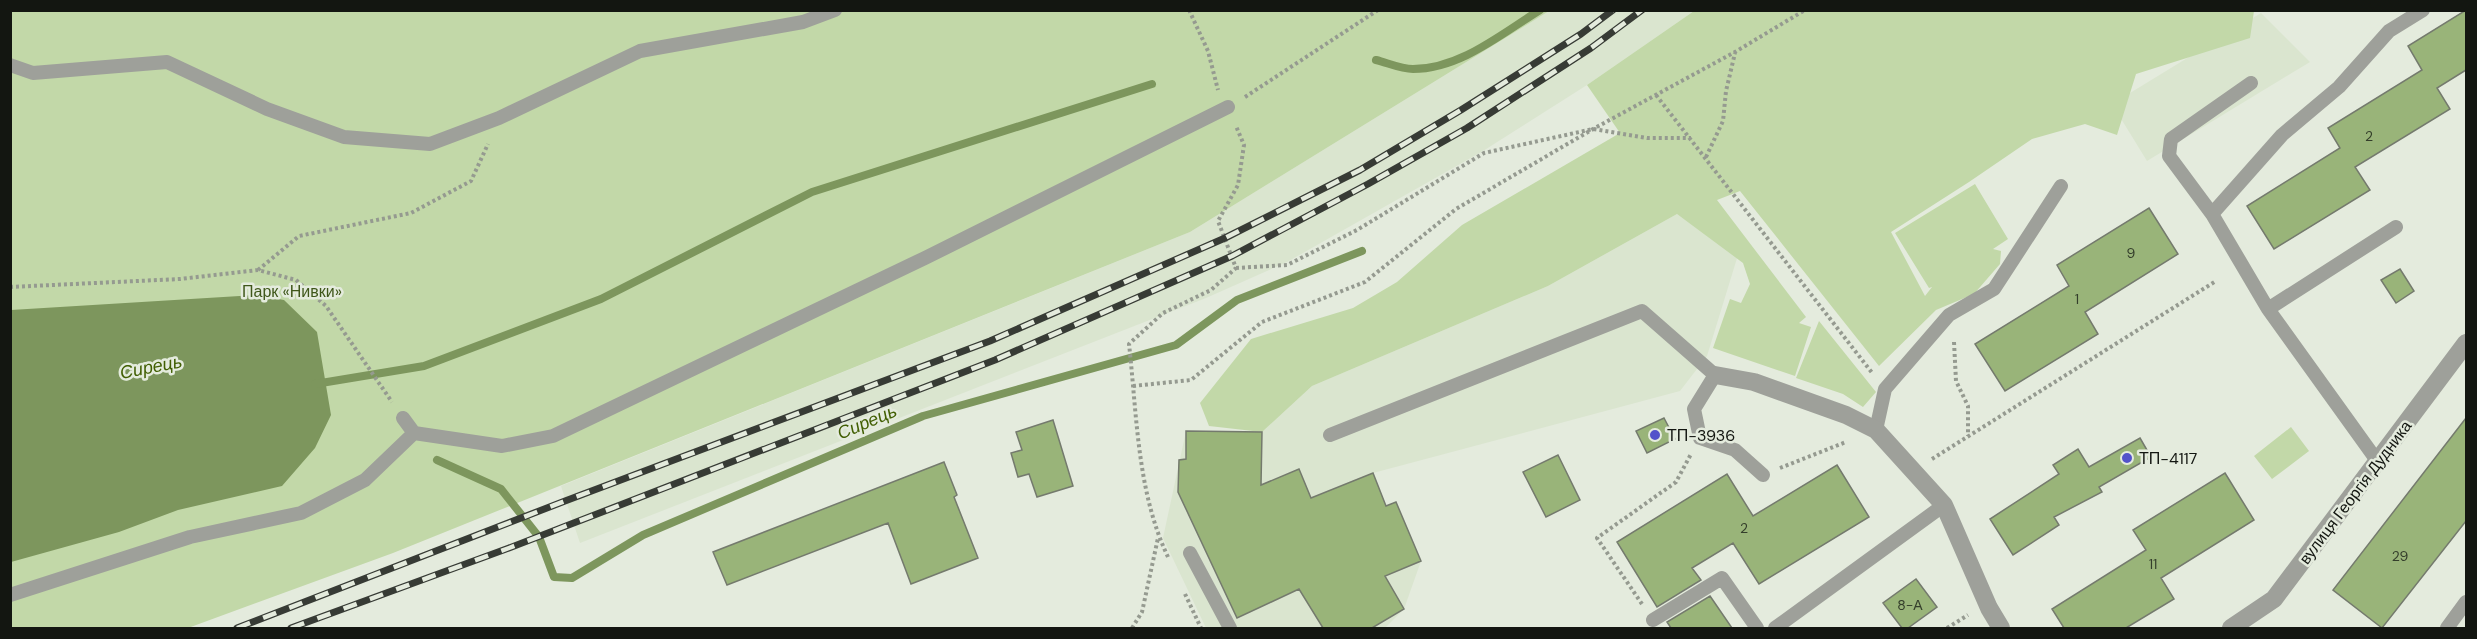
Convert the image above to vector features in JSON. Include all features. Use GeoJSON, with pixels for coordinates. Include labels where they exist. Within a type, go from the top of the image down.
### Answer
{"type":"FeatureCollection","features":[{"type":"Feature","properties":{"kind":"street","name":"вулиця Георгія Дудника"},"geometry":{"type":"LineString","coordinates":[[2231,628],[2274,599],[2466,343]]}},
{"type":"Feature","properties":{"kind":"street"},"geometry":{"type":"LineString","coordinates":[[1715,375],[1754,382],[1846,415],[1876,430],[1944,505],[1989,608],[2001,628]]}},
{"type":"Feature","properties":{"kind":"lane"},"geometry":{"type":"LineString","coordinates":[[10,65],[33,73],[167,62],[267,109],[344,137],[430,144],[499,118],[640,51],[803,22],[835,10]]}},
{"type":"Feature","properties":{"kind":"lane"},"geometry":{"type":"LineString","coordinates":[[2212,214],[2282,135],[2339,87],[2389,30],[2423,10]]}},
{"type":"Feature","properties":{"kind":"lane"},"geometry":{"type":"LineString","coordinates":[[2251,82],[2171,139],[2169,156],[2212,214],[2268,309],[2378,462]]}},
{"type":"Feature","properties":{"kind":"lane"},"geometry":{"type":"LineString","coordinates":[[403,418],[414,433],[502,446],[553,436],[926,258],[1228,107]]}},
{"type":"Feature","properties":{"kind":"lane"},"geometry":{"type":"LineString","coordinates":[[1876,430],[1885,389],[1948,315],[1994,289],[2061,186]]}},
{"type":"Feature","properties":{"kind":"lane"},"geometry":{"type":"LineString","coordinates":[[2268,309],[2396,227]]}},
{"type":"Feature","properties":{"kind":"lane"},"geometry":{"type":"LineString","coordinates":[[1330,435],[1642,311],[1715,375],[1694,409],[1700,438],[1735,450],[1763,475]]}},
{"type":"Feature","properties":{"kind":"lane"},"geometry":{"type":"LineString","coordinates":[[10,595],[190,537],[301,513],[364,480],[414,433]]}},
{"type":"Feature","properties":{"kind":"lane"},"geometry":{"type":"LineString","coordinates":[[1775,628],[1944,505]]}},
{"type":"Feature","properties":{"kind":"lane"},"geometry":{"type":"LineString","coordinates":[[1190,553],[1230,628]]}},
{"type":"Feature","properties":{"kind":"lane"},"geometry":{"type":"LineString","coordinates":[[1653,620],[1722,578],[1757,628]]}},
{"type":"Feature","properties":{"kind":"lane"},"geometry":{"type":"LineString","coordinates":[[2446,628],[2466,602]]}},
{"type":"Feature","properties":{"kind":"path"},"geometry":{"type":"LineString","coordinates":[[1228,107],[1377,10]]}},
{"type":"Feature","properties":{"kind":"path"},"geometry":{"type":"LineString","coordinates":[[1134,386],[1191,380],[1262,322],[1365,282],[1456,209],[1593,129],[1735,52],[1805,10]]}},
{"type":"Feature","properties":{"kind":"path"},"geometry":{"type":"LineString","coordinates":[[1706,157],[1723,121],[1726,91],[1735,52]]}},
{"type":"Feature","properties":{"kind":"path"},"geometry":{"type":"LineString","coordinates":[[1656,95],[1862,361]]}},
{"type":"Feature","properties":{"kind":"path"},"geometry":{"type":"LineString","coordinates":[[258,270],[299,236],[411,213],[471,181],[499,118]]}},
{"type":"Feature","properties":{"kind":"path"},"geometry":{"type":"LineString","coordinates":[[1132,628],[1142,612],[1158,538],[1144,482],[1129,344],[1163,313],[1211,290],[1236,268],[1287,265],[1357,230],[1484,153],[1593,129],[1647,138],[1691,138]]}},
{"type":"Feature","properties":{"kind":"path"},"geometry":{"type":"LineString","coordinates":[[1236,268],[1218,221],[1238,185]]}},
{"type":"Feature","properties":{"kind":"path"},"geometry":{"type":"LineString","coordinates":[[10,287],[180,279],[258,270],[296,280],[326,306],[403,418]]}},
{"type":"Feature","properties":{"kind":"path"},"geometry":{"type":"LineString","coordinates":[[1913,471],[2216,281]]}},
{"type":"Feature","properties":{"kind":"path"},"geometry":{"type":"LineString","coordinates":[[1948,315],[1954,341],[1956,381],[1968,406],[1968,436]]}},
{"type":"Feature","properties":{"kind":"path"},"geometry":{"type":"LineString","coordinates":[[1763,475],[1876,430]]}},
{"type":"Feature","properties":{"kind":"path"},"geometry":{"type":"LineString","coordinates":[[1653,620],[1597,537],[1676,482],[1700,438]]}},
{"type":"Feature","properties":{"kind":"path"},"geometry":{"type":"LineString","coordinates":[[1947,628],[1969,615]]}},
{"type":"Feature","properties":{"kind":"shaded area"},"geometry":{"type":"Polygon","coordinates":[[[1549,11],[1694,11],[1587,85],[1483,151],[1287,262],[1206,298],[580,543],[561,486],[1190,232],[1549,11]]]}},
{"type":"Feature","properties":{"kind":"shaded area"},"geometry":{"type":"Polygon","coordinates":[[[2261,13],[2310,62],[2147,161],[2112,104],[2261,13]]]}},
{"type":"Feature","properties":{"kind":"shaded area"},"geometry":{"type":"Polygon","coordinates":[[[1677,214],[1738,255],[1707,356],[1680,391],[1373,473],[1386,506],[1396,502],[1421,561],[1404,609],[1385,628],[1206,628],[1163,538],[1186,431],[1262,432],[1312,386],[1548,286],[1677,214]]]}},
{"type":"Feature","properties":{"kind":"green space","name":"Парк «Нивки»"},"geometry":{"type":"Polygon","coordinates":[[[10,11],[1549,11],[1190,232],[393,553],[188,628],[11,628],[10,11]]]}},
{"type":"Feature","properties":{"kind":"green space"},"geometry":{"type":"Polygon","coordinates":[[[1694,11],[2254,11],[2250,38],[2136,74],[2117,135],[2085,124],[2032,139],[1891,232],[1925,296],[1932,287],[1929,288],[1895,233],[1975,184],[2008,239],[1993,249],[2001,251],[2000,264],[1974,294],[1936,310],[1879,366],[1740,191],[1717,200],[1806,317],[1799,323],[1811,327],[1795,376],[1713,348],[1730,299],[1741,303],[1750,284],[1743,263],[1677,214],[1548,286],[1312,386],[1262,432],[1209,426],[1200,403],[1251,339],[1353,308],[1397,282],[1462,225],[1620,133],[1587,85],[1694,11]]]}},
{"type":"Feature","properties":{"kind":"green space"},"geometry":{"type":"Polygon","coordinates":[[[1819,321],[1876,392],[1863,407],[1843,394],[1796,378],[1819,321]]]}},
{"type":"Feature","properties":{"kind":"green space"},"geometry":{"type":"Polygon","coordinates":[[[2291,427],[2309,451],[2272,479],[2254,456],[2291,427]]]}},
{"type":"Feature","properties":{"kind":"water"},"geometry":{"type":"Polygon","coordinates":[[[256,295],[284,300],[317,332],[331,415],[315,448],[282,486],[178,510],[119,532],[11,562],[11,310],[256,295]]]}},
{"type":"Feature","properties":{"kind":"building"},"geometry":{"type":"Polygon","coordinates":[[[2466,10],[2466,70],[2437,88],[2450,109],[2355,167],[2370,190],[2274,249],[2247,206],[2340,148],[2328,128],[2422,70],[2408,46],[2466,10]]]}},
{"type":"Feature","properties":{"kind":"building"},"geometry":{"type":"Polygon","coordinates":[[[2149,208],[2178,254],[2085,312],[2098,334],[2005,391],[1975,344],[2069,286],[2057,265],[2149,208]]]}},
{"type":"Feature","properties":{"kind":"building"},"geometry":{"type":"Polygon","coordinates":[[[2400,269],[2414,291],[2396,303],[2381,280],[2400,269]]]}},
{"type":"Feature","properties":{"kind":"building","name":"ТП-3936"},"geometry":{"type":"Polygon","coordinates":[[[1664,418],[1675,439],[1647,453],[1636,431],[1664,418]]]}},
{"type":"Feature","properties":{"kind":"building"},"geometry":{"type":"Polygon","coordinates":[[[2466,418],[2466,521],[2382,628],[2333,590],[2466,418]]]}},
{"type":"Feature","properties":{"kind":"building"},"geometry":{"type":"Polygon","coordinates":[[[1053,420],[1073,486],[1037,497],[1029,474],[1018,477],[1011,453],[1022,450],[1016,432],[1053,420]]]}},
{"type":"Feature","properties":{"kind":"building"},"geometry":{"type":"Polygon","coordinates":[[[1186,431],[1262,432],[1261,485],[1299,469],[1311,498],[1373,473],[1386,506],[1396,502],[1421,561],[1385,576],[1404,609],[1372,628],[1323,628],[1299,589],[1237,618],[1178,492],[1179,460],[1186,459],[1186,431]]]}},
{"type":"Feature","properties":{"kind":"building"},"geometry":{"type":"Polygon","coordinates":[[[2140,438],[2151,457],[2099,487],[2102,492],[2054,517],[2059,525],[2013,555],[1990,519],[2059,474],[2053,465],[2078,449],[2089,467],[2140,438]]]}},
{"type":"Feature","properties":{"kind":"building"},"geometry":{"type":"Polygon","coordinates":[[[1558,455],[1580,500],[1546,517],[1523,472],[1558,455]]]}},
{"type":"Feature","properties":{"kind":"building"},"geometry":{"type":"Polygon","coordinates":[[[944,462],[957,495],[954,497],[978,558],[911,584],[888,523],[727,585],[713,552],[944,462]]]}},
{"type":"Feature","properties":{"kind":"building"},"geometry":{"type":"Polygon","coordinates":[[[1837,465],[1869,517],[1759,584],[1733,543],[1692,568],[1701,580],[1657,607],[1617,542],[1727,474],[1753,516],[1837,465]]]}},
{"type":"Feature","properties":{"kind":"building"},"geometry":{"type":"Polygon","coordinates":[[[2225,473],[2254,520],[2161,578],[2174,599],[2126,628],[2064,628],[2052,609],[2146,550],[2133,530],[2225,473]]]}},
{"type":"Feature","properties":{"kind":"building"},"geometry":{"type":"Polygon","coordinates":[[[1916,579],[1937,607],[1908,628],[1902,628],[1883,603],[1916,579]]]}},
{"type":"Feature","properties":{"kind":"building"},"geometry":{"type":"Polygon","coordinates":[[[1710,596],[1732,628],[1671,628],[1667,622],[1710,596]]]}},
{"type":"Feature","properties":{"kind":"waterway"},"geometry":{"type":"LineString","coordinates":[[1376,60],[1413,69],[1447,63],[1480,48],[1540,10]]}},
{"type":"Feature","properties":{"kind":"waterway"},"geometry":{"type":"LineString","coordinates":[[315,384],[424,366],[601,299],[812,192],[1152,84]]}},
{"type":"Feature","properties":{"kind":"waterway","name":"Сирець"},"geometry":{"type":"LineString","coordinates":[[437,460],[501,489],[539,537],[554,577],[572,578],[643,535],[923,416],[1176,345],[1237,300],[1362,251]]}},
{"type":"Feature","properties":{"kind":"railway"},"geometry":{"type":"LineString","coordinates":[[237,628],[565,501],[990,341],[1225,238],[1360,170],[1461,110],[1581,34],[1613,10]]}},
{"type":"Feature","properties":{"kind":"railway"},"geometry":{"type":"LineString","coordinates":[[291,628],[509,548],[995,360],[1232,256],[1368,184],[1467,128],[1591,48],[1642,10]]}},
{"type":"Feature","properties":{"kind":"place","name":"ТП-3936"},"geometry":{"type":"Point","coordinates":[1655,435]}},
{"type":"Feature","properties":{"kind":"place","name":"ТП-4117"},"geometry":{"type":"Point","coordinates":[2127,458]}}]}
